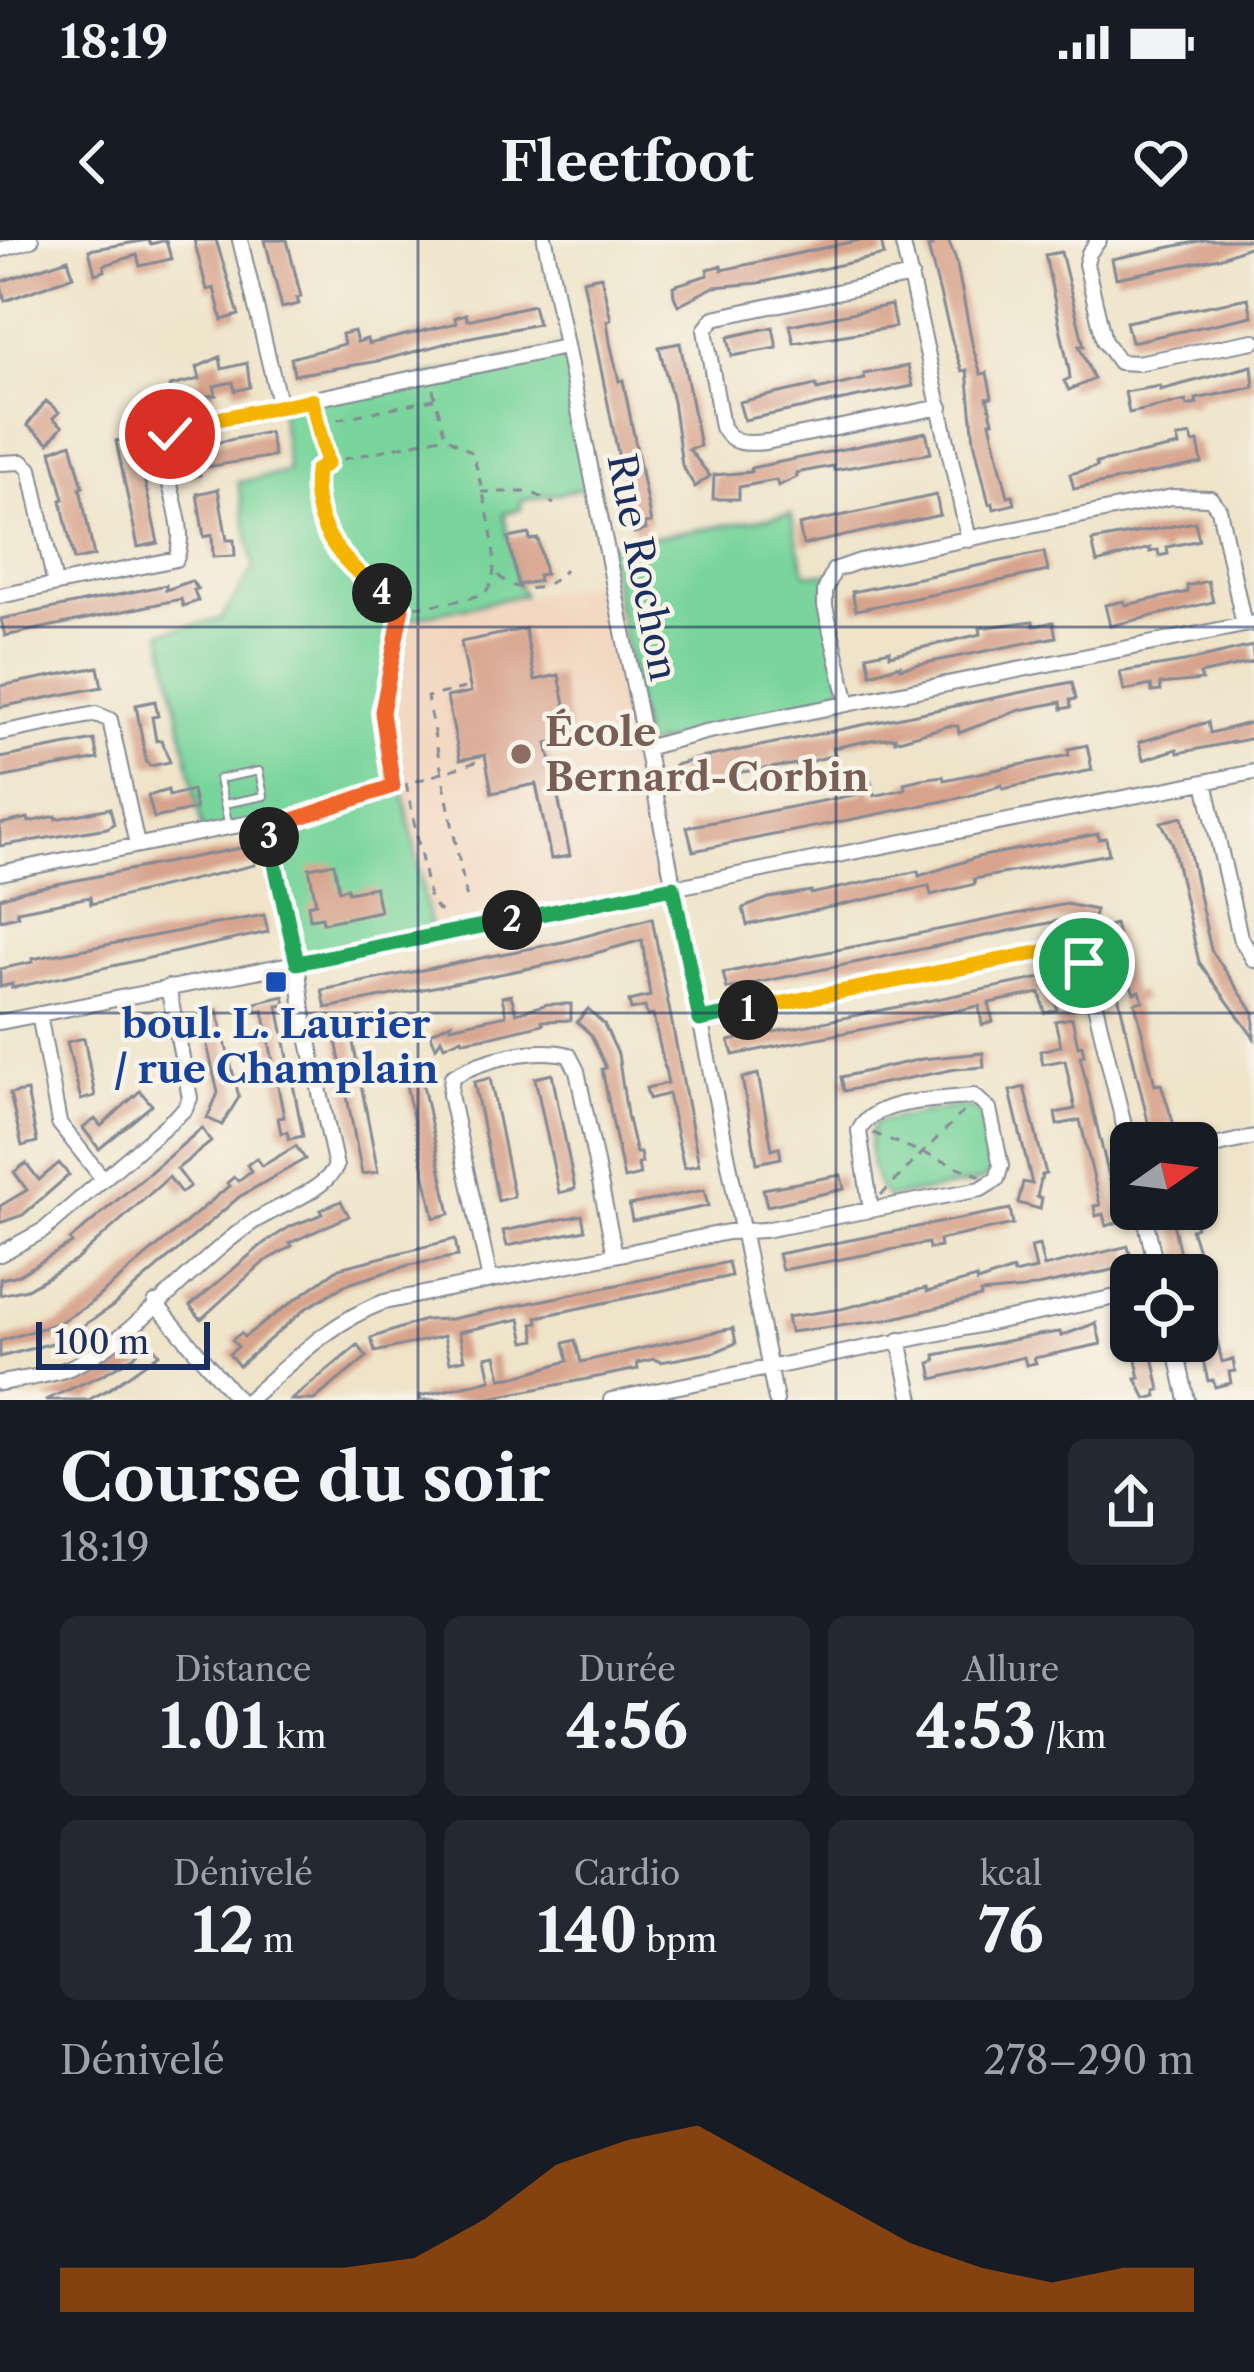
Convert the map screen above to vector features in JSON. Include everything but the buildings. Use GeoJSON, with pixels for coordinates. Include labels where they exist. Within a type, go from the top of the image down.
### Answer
{"type":"FeatureCollection","features":[{"type":"Feature","properties":{"kind":"street"},"geometry":{"type":"LineString","coordinates":[[0,250],[31,240]]}},
{"type":"Feature","properties":{"kind":"street"},"geometry":{"type":"LineString","coordinates":[[240,240],[280,407]]}},
{"type":"Feature","properties":{"kind":"street","name":"Rue Rochon"},"geometry":{"type":"LineString","coordinates":[[545,240],[776,1400]]}},
{"type":"Feature","properties":{"kind":"street"},"geometry":{"type":"LineString","coordinates":[[902,240],[969,540]]}},
{"type":"Feature","properties":{"kind":"street"},"geometry":{"type":"LineString","coordinates":[[1099,240],[1086,265],[1104,341],[1119,362],[1137,363],[1254,341]]}},
{"type":"Feature","properties":{"kind":"street"},"geometry":{"type":"LineString","coordinates":[[910,277],[714,318],[705,330],[722,427],[729,438],[753,443],[941,407]]}},
{"type":"Feature","properties":{"kind":"street"},"geometry":{"type":"LineString","coordinates":[[0,596],[176,559],[182,542],[164,449],[170,434],[188,425],[565,347]]}},
{"type":"Feature","properties":{"kind":"street"},"geometry":{"type":"LineString","coordinates":[[0,463],[22,461],[30,469],[56,584]]}},
{"type":"Feature","properties":{"kind":"street"},"geometry":{"type":"LineString","coordinates":[[645,748],[1249,624],[1224,523],[1210,499],[1172,497],[834,570],[825,591],[825,606],[848,704]]}},
{"type":"Feature","properties":{"kind":"street"},"geometry":{"type":"LineString","coordinates":[[0,733],[96,714],[110,720],[137,845]]}},
{"type":"Feature","properties":{"kind":"street"},"geometry":{"type":"LineString","coordinates":[[0,1022],[1254,772]]}},
{"type":"Feature","properties":{"kind":"street"},"geometry":{"type":"LineString","coordinates":[[1205,782],[1240,937],[1254,960]]}},
{"type":"Feature","properties":{"kind":"street"},"geometry":{"type":"LineString","coordinates":[[0,873],[251,823],[266,829],[336,1167],[328,1182],[274,1208],[226,1241],[124,1331],[63,1371],[0,1383]]}},
{"type":"Feature","properties":{"kind":"street"},"geometry":{"type":"LineString","coordinates":[[700,1020],[1067,947],[1084,963],[1123,1122]]}},
{"type":"Feature","properties":{"kind":"street"},"geometry":{"type":"LineString","coordinates":[[0,1254],[44,1230],[173,1120],[190,1098],[168,987]]}},
{"type":"Feature","properties":{"kind":"street"},"geometry":{"type":"LineString","coordinates":[[39,1014],[59,1124],[104,1180]]}},
{"type":"Feature","properties":{"kind":"street"},"geometry":{"type":"LineString","coordinates":[[490,1280],[450,1095],[452,1076],[469,1067],[550,1050],[569,1055],[578,1071],[615,1255]]}},
{"type":"Feature","properties":{"kind":"street"},"geometry":{"type":"LineString","coordinates":[[248,1400],[355,1313],[384,1302],[728,1232],[744,1233],[872,1210],[981,1189],[993,1181],[1001,1166],[989,1109],[974,1096],[879,1111],[860,1128],[872,1210]]}},
{"type":"Feature","properties":{"kind":"street"},"geometry":{"type":"LineString","coordinates":[[1218,1145],[1254,1137]]}},
{"type":"Feature","properties":{"kind":"street"},"geometry":{"type":"LineString","coordinates":[[611,1400],[1110,1298]]}},
{"type":"Feature","properties":{"kind":"street"},"geometry":{"type":"LineString","coordinates":[[155,1304],[238,1400]]}},
{"type":"Feature","properties":{"kind":"street"},"geometry":{"type":"LineString","coordinates":[[898,1340],[912,1400]]}},
{"type":"Feature","properties":{"kind":"street"},"geometry":{"type":"LineString","coordinates":[[1179,1362],[1187,1400]]}},
{"type":"Feature","properties":{"kind":"lane"},"geometry":{"type":"LineString","coordinates":[[224,804],[264,796],[259,771],[219,779],[224,804],[229,827]]}},
{"type":"Feature","properties":{"kind":"path"},"geometry":{"type":"LineString","coordinates":[[430,375],[445,436]]}},
{"type":"Feature","properties":{"kind":"path"},"geometry":{"type":"LineString","coordinates":[[318,423],[436,399]]}},
{"type":"Feature","properties":{"kind":"path"},"geometry":{"type":"LineString","coordinates":[[312,400],[327,463]]}},
{"type":"Feature","properties":{"kind":"path"},"geometry":{"type":"LineString","coordinates":[[496,574],[486,591],[472,597],[402,608],[353,571],[332,548],[314,493],[316,471],[327,463],[445,436],[473,453],[496,574],[506,584],[525,590],[554,583],[565,570]]}},
{"type":"Feature","properties":{"kind":"path"},"geometry":{"type":"LineString","coordinates":[[481,491],[531,492],[554,504]]}},
{"type":"Feature","properties":{"kind":"path"},"geometry":{"type":"LineString","coordinates":[[393,786],[382,712],[402,608]]}},
{"type":"Feature","properties":{"kind":"path"},"geometry":{"type":"LineString","coordinates":[[465,688],[427,697],[467,900]]}},
{"type":"Feature","properties":{"kind":"path"},"geometry":{"type":"LineString","coordinates":[[266,829],[476,762]]}},
{"type":"Feature","properties":{"kind":"path"},"geometry":{"type":"LineString","coordinates":[[406,782],[430,900],[447,912]]}},
{"type":"Feature","properties":{"kind":"path"},"geometry":{"type":"LineString","coordinates":[[872,1210],[977,1099]]}},
{"type":"Feature","properties":{"kind":"path"},"geometry":{"type":"LineString","coordinates":[[860,1128],[993,1181]]}},
{"type":"Feature","properties":{"kind":"shaded area","name":"École Bernard-Corbin"},"geometry":{"type":"Polygon","coordinates":[[[612,580],[672,887],[432,935],[387,709],[408,618],[612,580]]]}},
{"type":"Feature","properties":{"kind":"green space"},"geometry":{"type":"Polygon","coordinates":[[[565,347],[594,486],[521,501],[521,509],[504,513],[524,595],[408,619],[387,708],[432,935],[297,963],[265,829],[203,832],[162,632],[221,619],[254,568],[238,482],[288,472],[280,407],[565,347]]]}},
{"type":"Feature","properties":{"kind":"green space"},"geometry":{"type":"Polygon","coordinates":[[[791,514],[805,573],[832,574],[826,590],[847,702],[644,746],[606,545],[791,514]]]}},
{"type":"Feature","properties":{"kind":"green space"},"geometry":{"type":"Polygon","coordinates":[[[962,1106],[979,1111],[993,1166],[990,1175],[975,1183],[888,1198],[871,1162],[875,1122],[962,1106]]]}},
{"type":"Feature","properties":{"kind":"place","name":"École Bernard-Corbin"},"geometry":{"type":"Point","coordinates":[521,754]}},
{"type":"Feature","properties":{"kind":"place","name":"boul. L. Laurier / rue Champlain"},"geometry":{"type":"Point","coordinates":[276,982]}},
{"type":"Feature","properties":{"kind":"route"},"geometry":{"type":"LineString","coordinates":[[170,434],[188,425],[312,400],[327,463],[316,471],[314,493],[332,548],[353,571],[402,608],[382,712],[393,786],[266,829],[297,963],[673,887],[700,1020],[1067,947],[1084,963]]}}]}
